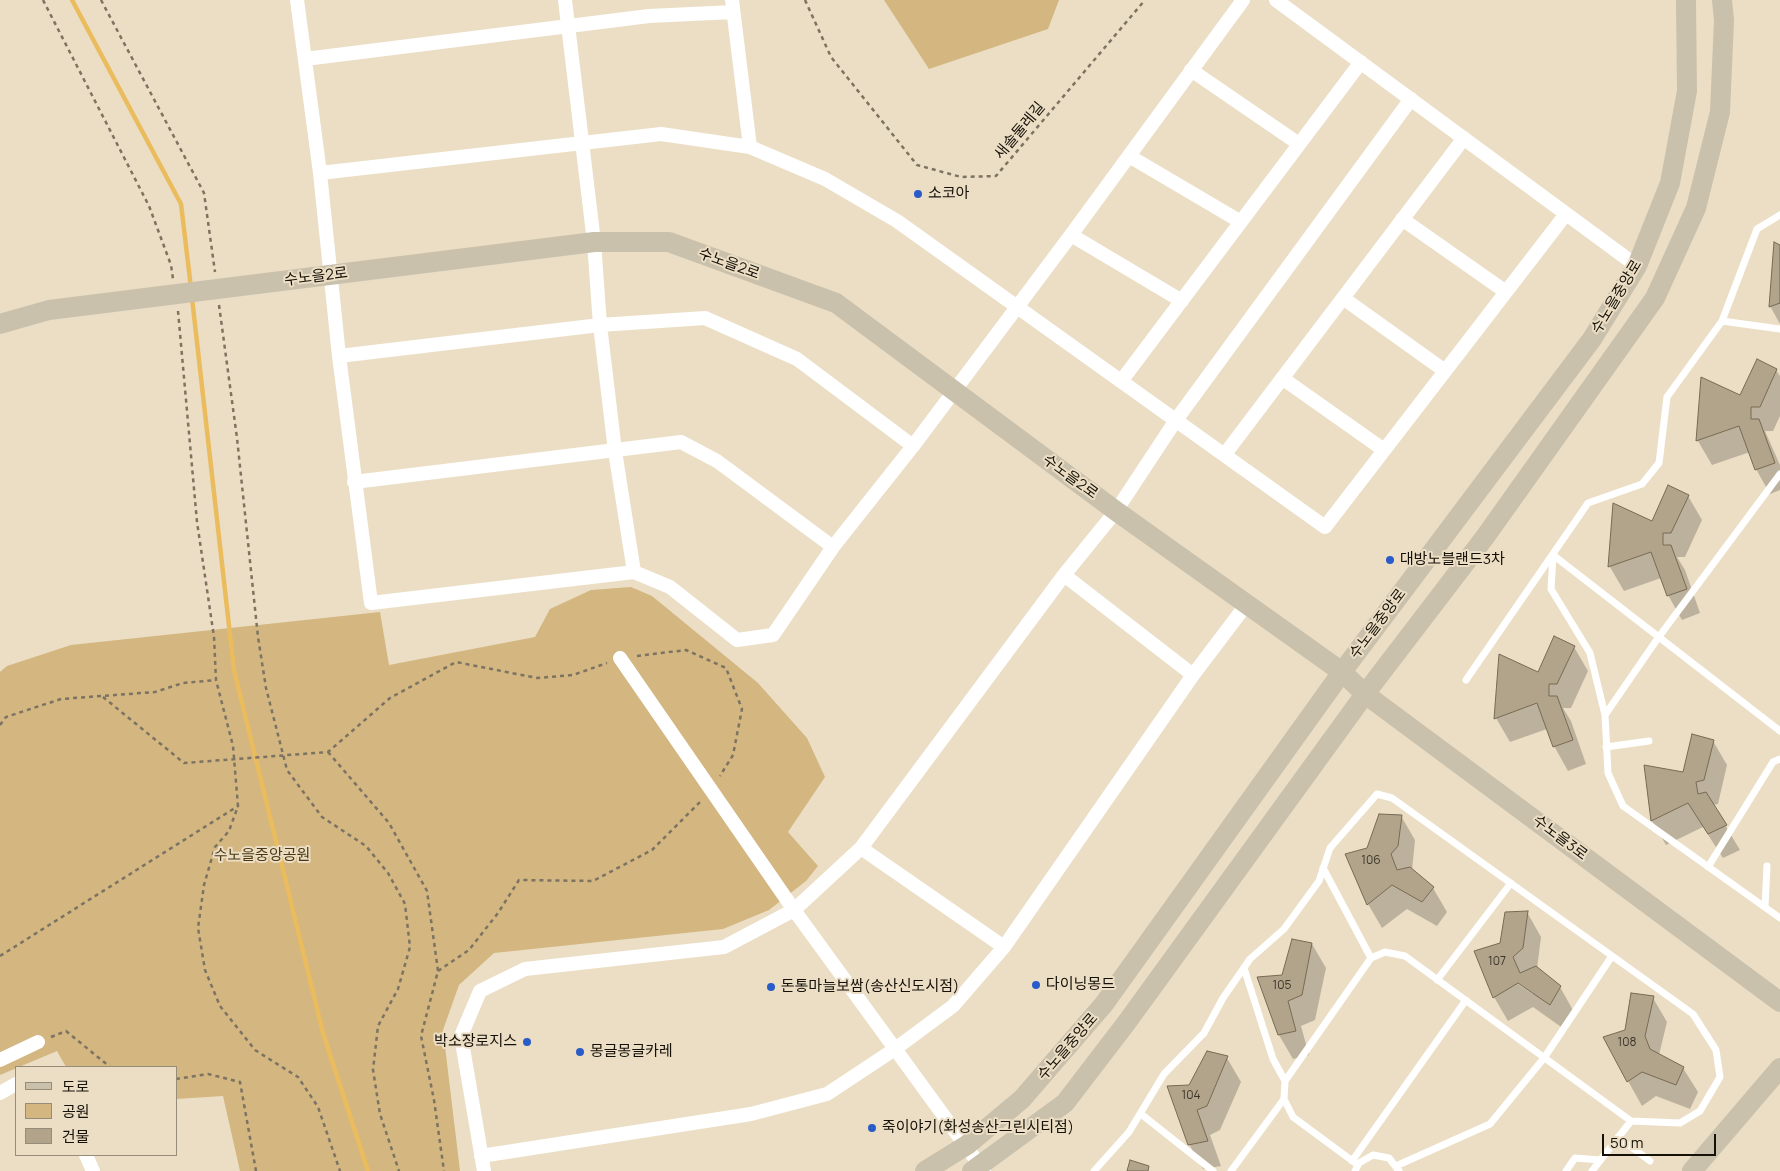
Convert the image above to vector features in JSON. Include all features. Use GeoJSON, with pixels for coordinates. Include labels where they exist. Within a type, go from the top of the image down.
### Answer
{"type":"FeatureCollection","features":[{"type":"Feature","properties":{"kind":"main road","name":"수노을중앙로"},"geometry":{"type":"LineString","coordinates":[[925,1171],[967,1145],[1022,1099],[1104,1004],[1342,672],[1592,339],[1637,266],[1670,183],[1687,91],[1686,0]]}},
{"type":"Feature","properties":{"kind":"main road","name":"수노을중앙로"},"geometry":{"type":"LineString","coordinates":[[979,1169],[1065,1103],[1365,694],[1485,537],[1655,298],[1696,208],[1720,112],[1724,20],[1722,0]]}},
{"type":"Feature","properties":{"kind":"main road","name":"수노을2로"},"geometry":{"type":"LineString","coordinates":[[0,324],[48,310],[594,242],[670,242],[836,303],[1116,511],[1342,672]]}},
{"type":"Feature","properties":{"kind":"main road","name":"수노을3로"},"geometry":{"type":"LineString","coordinates":[[1342,672],[1365,694],[1780,1002]]}},
{"type":"Feature","properties":{"kind":"main road"},"geometry":{"type":"LineString","coordinates":[[1692,1171],[1780,1068]]}},
{"type":"Feature","properties":{"kind":"street"},"geometry":{"type":"LineString","coordinates":[[297,0],[320,172],[354,482],[371,603],[634,572],[670,587],[737,640],[773,635],[833,547],[913,446],[1071,235],[1243,0]]}},
{"type":"Feature","properties":{"kind":"street"},"geometry":{"type":"LineString","coordinates":[[565,0],[594,242],[600,325],[615,451],[634,572]]}},
{"type":"Feature","properties":{"kind":"street"},"geometry":{"type":"LineString","coordinates":[[1276,0],[1637,266]]}},
{"type":"Feature","properties":{"kind":"street"},"geometry":{"type":"LineString","coordinates":[[305,59],[732,6],[750,147]]}},
{"type":"Feature","properties":{"kind":"street"},"geometry":{"type":"LineString","coordinates":[[1122,380],[1361,62]]}},
{"type":"Feature","properties":{"kind":"street"},"geometry":{"type":"LineString","coordinates":[[1191,70],[1300,144]]}},
{"type":"Feature","properties":{"kind":"street"},"geometry":{"type":"LineString","coordinates":[[484,1171],[461,1036],[480,991],[525,970],[724,947],[794,910],[861,848],[1064,575],[1116,511],[1176,420],[1411,99]]}},
{"type":"Feature","properties":{"kind":"street"},"geometry":{"type":"LineString","coordinates":[[320,172],[582,141],[660,134],[750,147],[825,179],[897,221],[1018,305],[1325,527],[1566,214]]}},
{"type":"Feature","properties":{"kind":"street"},"geometry":{"type":"LineString","coordinates":[[1225,454],[1464,138]]}},
{"type":"Feature","properties":{"kind":"street"},"geometry":{"type":"LineString","coordinates":[[1129,156],[1241,222]]}},
{"type":"Feature","properties":{"kind":"street"},"geometry":{"type":"LineString","coordinates":[[1402,219],[1506,292]]}},
{"type":"Feature","properties":{"kind":"street"},"geometry":{"type":"LineString","coordinates":[[1071,235],[1182,301]]}},
{"type":"Feature","properties":{"kind":"street"},"geometry":{"type":"LineString","coordinates":[[1343,298],[1445,371]]}},
{"type":"Feature","properties":{"kind":"street"},"geometry":{"type":"LineString","coordinates":[[339,356],[600,325],[705,318],[797,359],[913,446]]}},
{"type":"Feature","properties":{"kind":"street"},"geometry":{"type":"LineString","coordinates":[[1282,378],[1384,450]]}},
{"type":"Feature","properties":{"kind":"street"},"geometry":{"type":"LineString","coordinates":[[354,482],[681,442],[717,460],[833,547]]}},
{"type":"Feature","properties":{"kind":"street"},"geometry":{"type":"LineString","coordinates":[[1064,575],[1193,675]]}},
{"type":"Feature","properties":{"kind":"street"},"geometry":{"type":"LineString","coordinates":[[481,1156],[751,1114],[827,1094],[894,1050],[953,1006],[1004,947],[1193,675],[1246,605]]}},
{"type":"Feature","properties":{"kind":"street"},"geometry":{"type":"LineString","coordinates":[[620,658],[794,910],[894,1050],[967,1145],[979,1169]]}},
{"type":"Feature","properties":{"kind":"street"},"geometry":{"type":"LineString","coordinates":[[861,848],[1004,947]]}},
{"type":"Feature","properties":{"kind":"street"},"geometry":{"type":"LineString","coordinates":[[0,1060],[38,1042]]}},
{"type":"Feature","properties":{"kind":"street"},"geometry":{"type":"LineString","coordinates":[[0,1093],[15,1085]]}},
{"type":"Feature","properties":{"kind":"street"},"geometry":{"type":"LineString","coordinates":[[86,1156],[93,1171]]}},
{"type":"Feature","properties":{"kind":"lane"},"geometry":{"type":"LineString","coordinates":[[1466,680],[1588,503],[1642,484],[1659,463],[1667,397],[1722,321],[1757,229],[1780,215]]}},
{"type":"Feature","properties":{"kind":"lane"},"geometry":{"type":"LineString","coordinates":[[1722,321],[1780,329]]}},
{"type":"Feature","properties":{"kind":"lane"},"geometry":{"type":"LineString","coordinates":[[1605,715],[1658,638],[1780,474]]}},
{"type":"Feature","properties":{"kind":"lane"},"geometry":{"type":"LineString","coordinates":[[1553,555],[1780,731]]}},
{"type":"Feature","properties":{"kind":"lane"},"geometry":{"type":"LineString","coordinates":[[1553,555],[1552,589],[1590,653],[1605,715],[1608,773],[1623,806],[1780,918]]}},
{"type":"Feature","properties":{"kind":"lane"},"geometry":{"type":"LineString","coordinates":[[1606,747],[1649,741]]}},
{"type":"Feature","properties":{"kind":"lane"},"geometry":{"type":"LineString","coordinates":[[1708,867],[1773,762],[1780,759]]}},
{"type":"Feature","properties":{"kind":"lane"},"geometry":{"type":"LineString","coordinates":[[1094,1171],[1129,1132],[1164,1074],[1204,1033],[1223,998],[1250,960],[1284,929],[1319,881],[1330,848],[1377,794],[1392,798],[1693,1014],[1716,1050],[1720,1077],[1700,1111],[1680,1123],[1631,1121],[1405,956],[1385,952],[1370,958],[1285,1081],[1284,1099],[1293,1117],[1355,1166]]}},
{"type":"Feature","properties":{"kind":"lane"},"geometry":{"type":"LineString","coordinates":[[1764,907],[1767,866]]}},
{"type":"Feature","properties":{"kind":"lane"},"geometry":{"type":"LineString","coordinates":[[1323,868],[1370,958]]}},
{"type":"Feature","properties":{"kind":"lane"},"geometry":{"type":"LineString","coordinates":[[1438,980],[1511,883]]}},
{"type":"Feature","properties":{"kind":"lane"},"geometry":{"type":"LineString","coordinates":[[1355,1166],[1373,1155],[1388,1158],[1398,1168],[1490,1124],[1544,1058],[1612,956]]}},
{"type":"Feature","properties":{"kind":"lane"},"geometry":{"type":"LineString","coordinates":[[1244,968],[1273,1059],[1285,1081]]}},
{"type":"Feature","properties":{"kind":"lane"},"geometry":{"type":"LineString","coordinates":[[1355,1166],[1466,1000]]}},
{"type":"Feature","properties":{"kind":"lane"},"geometry":{"type":"LineString","coordinates":[[1231,1171],[1284,1099]]}},
{"type":"Feature","properties":{"kind":"lane"},"geometry":{"type":"LineString","coordinates":[[1141,1114],[1214,1171]]}},
{"type":"Feature","properties":{"kind":"lane"},"geometry":{"type":"LineString","coordinates":[[1592,1171],[1631,1121]]}},
{"type":"Feature","properties":{"kind":"lane"},"geometry":{"type":"LineString","coordinates":[[1618,1137],[1650,1161]]}},
{"type":"Feature","properties":{"kind":"lane"},"geometry":{"type":"LineString","coordinates":[[1566,1171],[1576,1158],[1600,1160]]}},
{"type":"Feature","properties":{"kind":"path"},"geometry":{"type":"LineString","coordinates":[[43,0],[149,206],[171,265],[174,283]]}},
{"type":"Feature","properties":{"kind":"path"},"geometry":{"type":"LineString","coordinates":[[101,0],[204,192],[216,277]]}},
{"type":"Feature","properties":{"kind":"path","name":"새솔둘레길"},"geometry":{"type":"LineString","coordinates":[[805,0],[831,57],[918,165],[961,177],[996,176],[1145,0]]}},
{"type":"Feature","properties":{"kind":"path"},"geometry":{"type":"LineString","coordinates":[[219,302],[237,438],[258,637],[266,688],[287,770],[322,817],[366,846],[388,873],[405,904],[410,947],[398,989],[378,1026],[373,1070],[380,1114],[399,1171]]}},
{"type":"Feature","properties":{"kind":"path"},"geometry":{"type":"LineString","coordinates":[[177,310],[197,522],[214,637],[216,680],[233,746],[238,806],[229,830],[215,847],[204,885],[198,928],[205,970],[220,1006],[255,1050],[298,1077],[318,1107],[340,1171]]}},
{"type":"Feature","properties":{"kind":"path"},"geometry":{"type":"LineString","coordinates":[[103,697],[184,763],[328,752],[390,698],[456,662],[537,678],[573,675],[620,658],[686,650],[726,668],[742,710],[732,755],[711,791],[652,850],[593,881],[519,880],[498,913],[469,950],[438,970]]}},
{"type":"Feature","properties":{"kind":"path"},"geometry":{"type":"LineString","coordinates":[[0,725],[6,717],[60,699],[155,692],[183,682],[216,680]]}},
{"type":"Feature","properties":{"kind":"path"},"geometry":{"type":"LineString","coordinates":[[328,752],[390,823],[427,892],[438,970],[421,1036],[434,1100],[444,1171]]}},
{"type":"Feature","properties":{"kind":"path"},"geometry":{"type":"LineString","coordinates":[[0,956],[238,806]]}},
{"type":"Feature","properties":{"kind":"path"},"geometry":{"type":"LineString","coordinates":[[38,1042],[66,1031],[109,1066]]}},
{"type":"Feature","properties":{"kind":"path"},"geometry":{"type":"LineString","coordinates":[[178,1079],[208,1074],[240,1082],[256,1171]]}},
{"type":"Feature","properties":{"kind":"green space"},"geometry":{"type":"Polygon","coordinates":[[[884,0],[1059,0],[1048,29],[929,69],[884,0]]]}},
{"type":"Feature","properties":{"kind":"green space","name":"수노을중앙공원"},"geometry":{"type":"Polygon","coordinates":[[[631,587],[652,596],[758,683],[807,738],[825,777],[788,832],[818,866],[806,881],[769,910],[723,929],[494,953],[459,985],[443,1030],[460,1171],[240,1171],[223,1096],[178,1099],[178,1066],[65,1066],[57,1051],[21,1066],[15,1066],[15,1069],[0,1075],[0,672],[7,666],[71,645],[380,612],[389,665],[535,637],[550,609],[591,590],[631,587]]]}},
{"type":"Feature","properties":{"kind":"building"},"geometry":{"type":"Polygon","coordinates":[[[1774,242],[1780,245],[1780,303],[1769,307],[1774,242]]]}},
{"type":"Feature","properties":{"kind":"building"},"geometry":{"type":"Polygon","coordinates":[[[1757,359],[1777,369],[1760,407],[1751,407],[1751,419],[1759,419],[1775,463],[1755,470],[1739,426],[1696,441],[1701,377],[1740,395],[1757,359]]]}},
{"type":"Feature","properties":{"kind":"building"},"geometry":{"type":"Polygon","coordinates":[[[1668,485],[1689,495],[1671,533],[1663,533],[1663,545],[1671,545],[1687,589],[1667,596],[1651,552],[1608,567],[1613,503],[1652,521],[1668,485]]]}},
{"type":"Feature","properties":{"kind":"building"},"geometry":{"type":"Polygon","coordinates":[[[1554,636],[1575,646],[1557,684],[1549,684],[1549,696],[1557,696],[1573,740],[1553,747],[1537,703],[1494,719],[1499,654],[1538,672],[1554,636]]]}},
{"type":"Feature","properties":{"kind":"building"},"geometry":{"type":"Polygon","coordinates":[[[1692,734],[1714,740],[1704,780],[1696,782],[1698,794],[1706,792],[1727,825],[1708,834],[1688,803],[1651,821],[1644,765],[1683,772],[1692,734]]]}},
{"type":"Feature","properties":{"kind":"building"},"geometry":{"type":"Polygon","coordinates":[[[1379,814],[1402,815],[1398,846],[1391,854],[1397,870],[1410,867],[1434,887],[1422,902],[1392,885],[1367,905],[1345,854],[1367,848],[1379,814]]]}},
{"type":"Feature","properties":{"kind":"building"},"geometry":{"type":"Polygon","coordinates":[[[1528,911],[1523,948],[1513,957],[1520,973],[1536,966],[1561,986],[1550,1005],[1518,983],[1493,998],[1474,951],[1500,943],[1505,912],[1528,911]]]}},
{"type":"Feature","properties":{"kind":"building"},"geometry":{"type":"Polygon","coordinates":[[[1292,939],[1312,943],[1302,995],[1288,1001],[1296,1031],[1278,1035],[1257,977],[1282,975],[1292,939]]]}},
{"type":"Feature","properties":{"kind":"building"},"geometry":{"type":"Polygon","coordinates":[[[1631,993],[1654,996],[1645,1036],[1650,1049],[1684,1067],[1676,1085],[1642,1072],[1627,1082],[1603,1037],[1625,1030],[1631,993]]]}},
{"type":"Feature","properties":{"kind":"building"},"geometry":{"type":"Polygon","coordinates":[[[1207,1051],[1228,1056],[1207,1106],[1197,1110],[1208,1141],[1188,1145],[1167,1086],[1189,1085],[1207,1051]]]}},
{"type":"Feature","properties":{"kind":"building"},"geometry":{"type":"Polygon","coordinates":[[[1130,1160],[1149,1166],[1148,1171],[1127,1171],[1130,1160]]]}},
{"type":"Feature","properties":{"kind":"waterway"},"geometry":{"type":"LineString","coordinates":[[72,0],[181,204],[191,288]]}},
{"type":"Feature","properties":{"kind":"waterway"},"geometry":{"type":"LineString","coordinates":[[192,298],[234,670],[323,1033],[368,1171]]}},
{"type":"Feature","properties":{"kind":"place","name":"소코아"},"geometry":{"type":"Point","coordinates":[918,194]}},
{"type":"Feature","properties":{"kind":"place","name":"대방노블랜드3차"},"geometry":{"type":"Point","coordinates":[1390,560]}},
{"type":"Feature","properties":{"kind":"place","name":"다이닝몽드"},"geometry":{"type":"Point","coordinates":[1036,985]}},
{"type":"Feature","properties":{"kind":"place","name":"돈통마늘보쌈(송산신도시점)"},"geometry":{"type":"Point","coordinates":[771,987]}},
{"type":"Feature","properties":{"kind":"place","name":"박소장로지스"},"geometry":{"type":"Point","coordinates":[527,1042]}},
{"type":"Feature","properties":{"kind":"place","name":"몽글몽글카레"},"geometry":{"type":"Point","coordinates":[580,1052]}},
{"type":"Feature","properties":{"kind":"place","name":"죽이야기(화성송산그린시티점)"},"geometry":{"type":"Point","coordinates":[872,1128]}}]}
